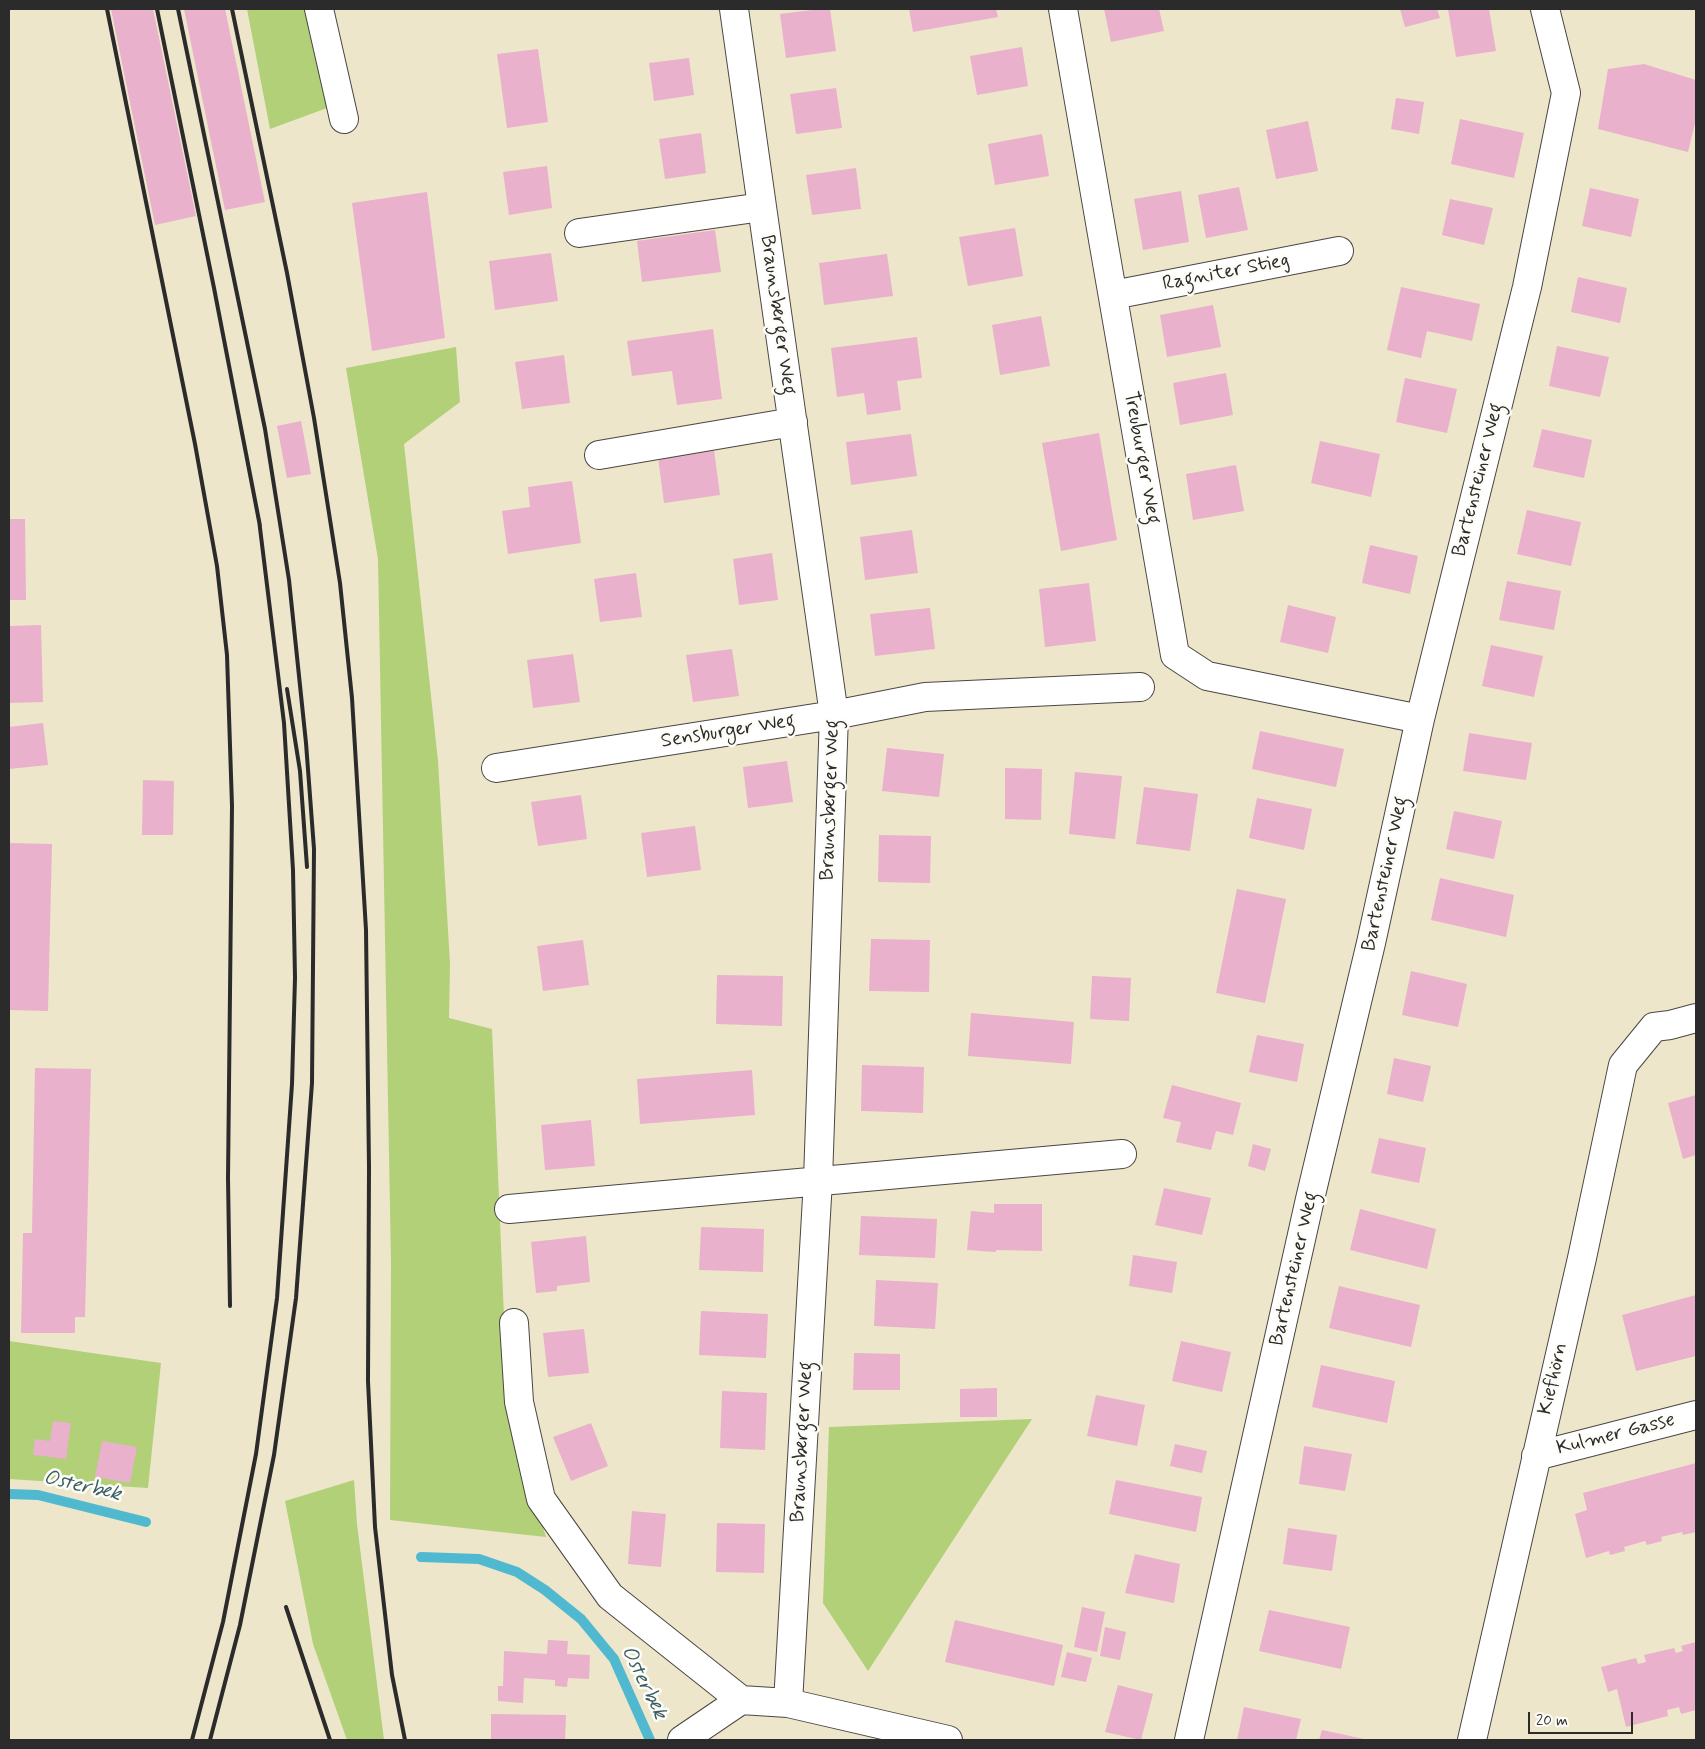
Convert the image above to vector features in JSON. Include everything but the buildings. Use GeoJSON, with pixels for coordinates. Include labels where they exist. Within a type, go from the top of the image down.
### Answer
{"type":"FeatureCollection","features":[{"type":"Feature","properties":{"kind":"street"},"geometry":{"type":"LineString","coordinates":[[319,9],[344,119]]}},
{"type":"Feature","properties":{"kind":"street","name":"Braunsberger Weg"},"geometry":{"type":"LineString","coordinates":[[734,9],[834,715],[818,1180],[788,1703]]}},
{"type":"Feature","properties":{"kind":"street","name":"Treuburger Weg"},"geometry":{"type":"LineString","coordinates":[[1063,9],[1175,655],[1207,676],[1420,718]]}},
{"type":"Feature","properties":{"kind":"street","name":"Bartensteiner Weg"},"geometry":{"type":"LineString","coordinates":[[1189,1740],[1310,1199],[1371,943],[1420,718],[1527,287],[1566,93],[1545,9]]}},
{"type":"Feature","properties":{"kind":"street","name":"Braunsberger Weg"},"geometry":{"type":"LineString","coordinates":[[579,232],[762,208]]}},
{"type":"Feature","properties":{"kind":"street","name":"Ragniter Stieg"},"geometry":{"type":"LineString","coordinates":[[1113,295],[1339,251]]}},
{"type":"Feature","properties":{"kind":"street","name":"Braunsberger Weg"},"geometry":{"type":"LineString","coordinates":[[599,455],[793,422]]}},
{"type":"Feature","properties":{"kind":"street","name":"Sensburger Weg"},"geometry":{"type":"LineString","coordinates":[[496,768],[834,715],[925,697],[1140,687]]}},
{"type":"Feature","properties":{"kind":"street","name":"Kiefhörn"},"geometry":{"type":"LineString","coordinates":[[1472,1740],[1582,1258],[1623,1065],[1654,1027],[1696,1018]]}},
{"type":"Feature","properties":{"kind":"street"},"geometry":{"type":"LineString","coordinates":[[509,1209],[1122,1154]]}},
{"type":"Feature","properties":{"kind":"street"},"geometry":{"type":"LineString","coordinates":[[514,1322],[519,1402],[540,1499],[610,1596],[741,1700],[788,1703],[948,1740]]}},
{"type":"Feature","properties":{"kind":"street","name":"Kulmer Gasse"},"geometry":{"type":"LineString","coordinates":[[1536,1456],[1696,1415]]}},
{"type":"Feature","properties":{"kind":"street"},"geometry":{"type":"LineString","coordinates":[[682,1740],[741,1700]]}},
{"type":"Feature","properties":{"kind":"green space"},"geometry":{"type":"Polygon","coordinates":[[[247,9],[305,9],[327,108],[270,129],[247,9]]]}},
{"type":"Feature","properties":{"kind":"green space"},"geometry":{"type":"Polygon","coordinates":[[[456,347],[460,402],[404,444],[438,761],[450,964],[449,1018],[492,1029],[508,1414],[546,1537],[390,1520],[391,1262],[378,559],[346,368],[456,347]]]}},
{"type":"Feature","properties":{"kind":"green space"},"geometry":{"type":"Polygon","coordinates":[[[9,1341],[161,1363],[148,1488],[9,1479],[9,1341]]]}},
{"type":"Feature","properties":{"kind":"green space"},"geometry":{"type":"Polygon","coordinates":[[[1032,1419],[868,1671],[823,1603],[829,1427],[1032,1419]]]}},
{"type":"Feature","properties":{"kind":"green space"},"geometry":{"type":"Polygon","coordinates":[[[354,1480],[357,1524],[384,1740],[347,1740],[313,1644],[285,1501],[354,1480]]]}},
{"type":"Feature","properties":{"kind":"waterway","name":"Osterbek"},"geometry":{"type":"LineString","coordinates":[[9,1494],[38,1495],[146,1522]]}},
{"type":"Feature","properties":{"kind":"waterway","name":"Osterbek"},"geometry":{"type":"LineString","coordinates":[[421,1557],[479,1559],[517,1572],[545,1590],[581,1619],[614,1659],[650,1740]]}},
{"type":"Feature","properties":{"kind":"railway"},"geometry":{"type":"LineString","coordinates":[[107,9],[195,444],[217,566],[227,655],[232,806],[228,1178],[230,1306]]}},
{"type":"Feature","properties":{"kind":"railway"},"geometry":{"type":"LineString","coordinates":[[157,9],[260,526]]}},
{"type":"Feature","properties":{"kind":"railway"},"geometry":{"type":"LineString","coordinates":[[178,9],[265,429],[289,580],[306,743],[314,849],[312,1083],[296,1298],[274,1455],[240,1625],[210,1740]]}},
{"type":"Feature","properties":{"kind":"railway"},"geometry":{"type":"LineString","coordinates":[[232,9],[287,273],[314,418],[340,583],[352,698],[366,930],[369,1168],[368,1381],[375,1527],[392,1675],[405,1740]]}},
{"type":"Feature","properties":{"kind":"railway"},"geometry":{"type":"LineString","coordinates":[[192,1740],[223,1622],[256,1454],[277,1298],[292,1084],[295,978],[293,870],[284,723],[259,520]]}},
{"type":"Feature","properties":{"kind":"railway"},"geometry":{"type":"LineString","coordinates":[[287,689],[300,771],[307,867]]}},
{"type":"Feature","properties":{"kind":"railway"},"geometry":{"type":"LineString","coordinates":[[286,1607],[330,1740]]}}]}
